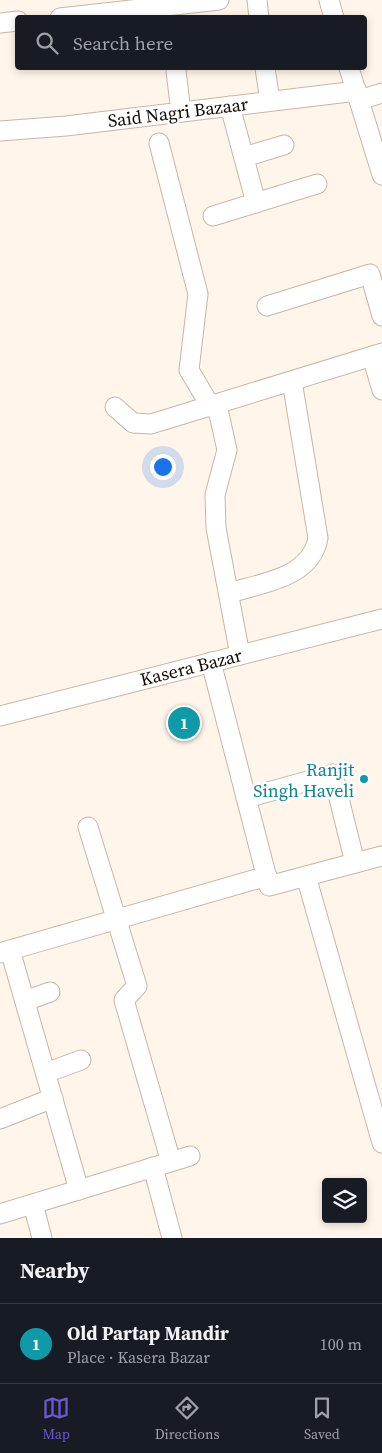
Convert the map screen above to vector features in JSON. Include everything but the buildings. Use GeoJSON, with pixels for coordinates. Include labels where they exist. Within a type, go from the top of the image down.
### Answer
{"type":"FeatureCollection","features":[{"type":"Feature","properties":{"kind":"street"},"geometry":{"type":"LineString","coordinates":[[86,15],[219,0]]}},
{"type":"Feature","properties":{"kind":"street"},"geometry":{"type":"LineString","coordinates":[[257,0],[259,15]]}},
{"type":"Feature","properties":{"kind":"street"},"geometry":{"type":"LineString","coordinates":[[329,0],[333,15]]}},
{"type":"Feature","properties":{"kind":"street"},"geometry":{"type":"LineString","coordinates":[[0,23],[15,21]]}},
{"type":"Feature","properties":{"kind":"street"},"geometry":{"type":"LineString","coordinates":[[265,70],[270,101]]}},
{"type":"Feature","properties":{"kind":"street"},"geometry":{"type":"LineString","coordinates":[[350,70],[382,175]]}},
{"type":"Feature","properties":{"kind":"street"},"geometry":{"type":"LineString","coordinates":[[176,71],[181,112]]}},
{"type":"Feature","properties":{"kind":"street","name":"Said Nagri Bazaar"},"geometry":{"type":"LineString","coordinates":[[0,132],[270,101],[382,93]]}},
{"type":"Feature","properties":{"kind":"street"},"geometry":{"type":"LineString","coordinates":[[230,106],[256,203]]}},
{"type":"Feature","properties":{"kind":"street"},"geometry":{"type":"LineString","coordinates":[[159,143],[198,294],[189,370],[214,406],[227,450],[215,495],[216,528],[240,655]]}},
{"type":"Feature","properties":{"kind":"street"},"geometry":{"type":"LineString","coordinates":[[244,157],[284,145]]}},
{"type":"Feature","properties":{"kind":"street"},"geometry":{"type":"LineString","coordinates":[[213,216],[317,184]]}},
{"type":"Feature","properties":{"kind":"street"},"geometry":{"type":"LineString","coordinates":[[267,306],[370,274],[382,316]]}},
{"type":"Feature","properties":{"kind":"street"},"geometry":{"type":"LineString","coordinates":[[115,407],[133,423],[151,424],[377,354],[382,390]]}},
{"type":"Feature","properties":{"kind":"street"},"geometry":{"type":"LineString","coordinates":[[229,593],[293,573],[307,562],[315,551],[318,538],[292,381]]}},
{"type":"Feature","properties":{"kind":"street","name":"Kasera Bazar"},"geometry":{"type":"LineString","coordinates":[[0,716],[382,618]]}},
{"type":"Feature","properties":{"kind":"street"},"geometry":{"type":"LineString","coordinates":[[211,662],[269,886],[382,856]]}},
{"type":"Feature","properties":{"kind":"street"},"geometry":{"type":"LineString","coordinates":[[246,798],[333,774],[356,863]]}},
{"type":"Feature","properties":{"kind":"street"},"geometry":{"type":"LineString","coordinates":[[88,827],[137,986],[124,1000],[171,1162]]}},
{"type":"Feature","properties":{"kind":"street"},"geometry":{"type":"LineString","coordinates":[[79,1190],[25,1001],[5,951],[266,876]]}},
{"type":"Feature","properties":{"kind":"street"},"geometry":{"type":"LineString","coordinates":[[306,876],[382,1143]]}},
{"type":"Feature","properties":{"kind":"street"},"geometry":{"type":"LineString","coordinates":[[25,1001],[50,992]]}},
{"type":"Feature","properties":{"kind":"street"},"geometry":{"type":"LineString","coordinates":[[46,1074],[81,1060]]}},
{"type":"Feature","properties":{"kind":"street"},"geometry":{"type":"LineString","coordinates":[[0,1119],[53,1098]]}},
{"type":"Feature","properties":{"kind":"street"},"geometry":{"type":"LineString","coordinates":[[0,1214],[190,1156]]}},
{"type":"Feature","properties":{"kind":"street"},"geometry":{"type":"LineString","coordinates":[[153,1167],[172,1238]]}},
{"type":"Feature","properties":{"kind":"street"},"geometry":{"type":"LineString","coordinates":[[33,1204],[42,1238]]}},
{"type":"Feature","properties":{"kind":"place","name":"Old Partap Mandir"},"geometry":{"type":"Point","coordinates":[184,723]}},
{"type":"Feature","properties":{"kind":"place","name":"Ranjit Singh Haveli"},"geometry":{"type":"Point","coordinates":[364,779]}}]}
